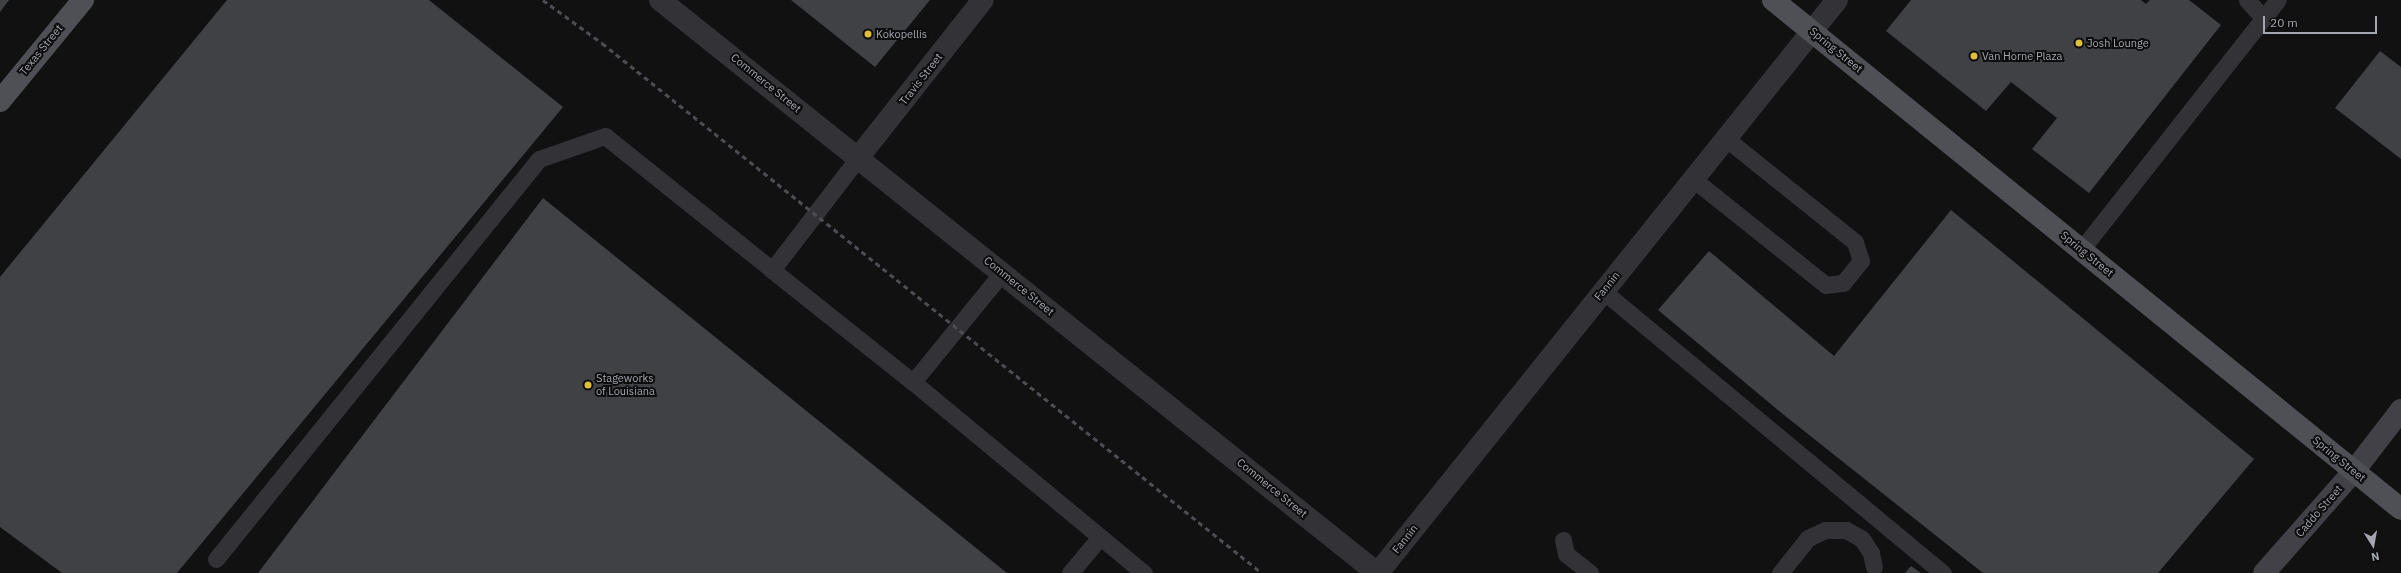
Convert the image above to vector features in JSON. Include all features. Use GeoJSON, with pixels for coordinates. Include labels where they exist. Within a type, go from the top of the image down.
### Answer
{"type":"FeatureCollection","features":[{"type":"Feature","properties":{"kind":"main road","name":"Texas Street"},"geometry":{"type":"LineString","coordinates":[[0,101],[82,0]]}},
{"type":"Feature","properties":{"kind":"main road","name":"Spring Street"},"geometry":{"type":"LineString","coordinates":[[1773,0],[2401,509]]}},
{"type":"Feature","properties":{"kind":"main road","name":"Caddo Street"},"geometry":{"type":"LineString","coordinates":[[2264,573],[2354,471],[2401,410]]}},
{"type":"Feature","properties":{"kind":"street","name":"Commerce Street"},"geometry":{"type":"LineString","coordinates":[[660,0],[1377,573]]}},
{"type":"Feature","properties":{"kind":"street","name":"Travis Street"},"geometry":{"type":"LineString","coordinates":[[858,158],[983,0]]}},
{"type":"Feature","properties":{"kind":"street","name":"Fannin"},"geometry":{"type":"LineString","coordinates":[[1377,573],[1837,0]]}},
{"type":"Feature","properties":{"kind":"lane"},"geometry":{"type":"LineString","coordinates":[[2247,0],[2264,19]]}},
{"type":"Feature","properties":{"kind":"lane"},"geometry":{"type":"LineString","coordinates":[[2081,250],[2278,0]]}},
{"type":"Feature","properties":{"kind":"lane"},"geometry":{"type":"LineString","coordinates":[[216,559],[539,159],[605,136],[913,382],[1144,573]]}},
{"type":"Feature","properties":{"kind":"lane"},"geometry":{"type":"LineString","coordinates":[[1693,179],[1826,285],[1843,282],[1861,261],[1856,242],[1725,138]]}},
{"type":"Feature","properties":{"kind":"lane"},"geometry":{"type":"LineString","coordinates":[[772,270],[858,158]]}},
{"type":"Feature","properties":{"kind":"lane"},"geometry":{"type":"LineString","coordinates":[[913,382],[1002,273]]}},
{"type":"Feature","properties":{"kind":"lane"},"geometry":{"type":"LineString","coordinates":[[1603,291],[1943,573]]}},
{"type":"Feature","properties":{"kind":"lane"},"geometry":{"type":"LineString","coordinates":[[1780,573],[1808,538],[1826,530],[1846,530],[1862,539],[1871,553],[1874,567]]}},
{"type":"Feature","properties":{"kind":"lane"},"geometry":{"type":"LineString","coordinates":[[1070,573],[1100,537]]}},
{"type":"Feature","properties":{"kind":"lane"},"geometry":{"type":"LineString","coordinates":[[1563,540],[1566,554],[1590,573]]}},
{"type":"Feature","properties":{"kind":"building"},"geometry":{"type":"Polygon","coordinates":[[[0,0],[9,0],[0,12],[0,0]]]}},
{"type":"Feature","properties":{"kind":"building"},"geometry":{"type":"Polygon","coordinates":[[[227,0],[429,0],[563,107],[177,573],[62,573],[0,527],[0,277],[227,0]]]}},
{"type":"Feature","properties":{"kind":"building","name":"Kokopellis"},"geometry":{"type":"Polygon","coordinates":[[[791,0],[930,0],[875,67],[791,0]]]}},
{"type":"Feature","properties":{"kind":"building"},"geometry":{"type":"Polygon","coordinates":[[[1911,0],[2141,0],[2146,4],[2150,0],[2189,0],[2221,25],[2089,193],[2032,149],[2057,118],[2011,82],[1986,111],[1886,31],[1911,0]]]}},
{"type":"Feature","properties":{"kind":"building"},"geometry":{"type":"Polygon","coordinates":[[[2380,51],[2401,67],[2401,159],[2335,108],[2380,51]]]}},
{"type":"Feature","properties":{"kind":"building","name":"Stageworks of Louisiana"},"geometry":{"type":"Polygon","coordinates":[[[543,198],[1007,573],[258,573],[543,198]]]}},
{"type":"Feature","properties":{"kind":"building"},"geometry":{"type":"Polygon","coordinates":[[[1951,210],[2254,459],[2158,573],[1983,573],[1784,415],[1658,310],[1709,251],[1834,356],[1951,210]]]}},
{"type":"Feature","properties":{"kind":"building"},"geometry":{"type":"Polygon","coordinates":[[[1911,566],[1921,573],[1905,573],[1911,566]]]}},
{"type":"Feature","properties":{"kind":"railway"},"geometry":{"type":"LineString","coordinates":[[543,0],[602,43],[1262,573]]}},
{"type":"Feature","properties":{"kind":"place","name":"Kokopellis"},"geometry":{"type":"Point","coordinates":[868,34]}},
{"type":"Feature","properties":{"kind":"place","name":"Josh Lounge"},"geometry":{"type":"Point","coordinates":[2079,43]}},
{"type":"Feature","properties":{"kind":"place","name":"Van Horne Plaza"},"geometry":{"type":"Point","coordinates":[1974,56]}},
{"type":"Feature","properties":{"kind":"place","name":"Stageworks of Louisiana"},"geometry":{"type":"Point","coordinates":[588,385]}}]}
